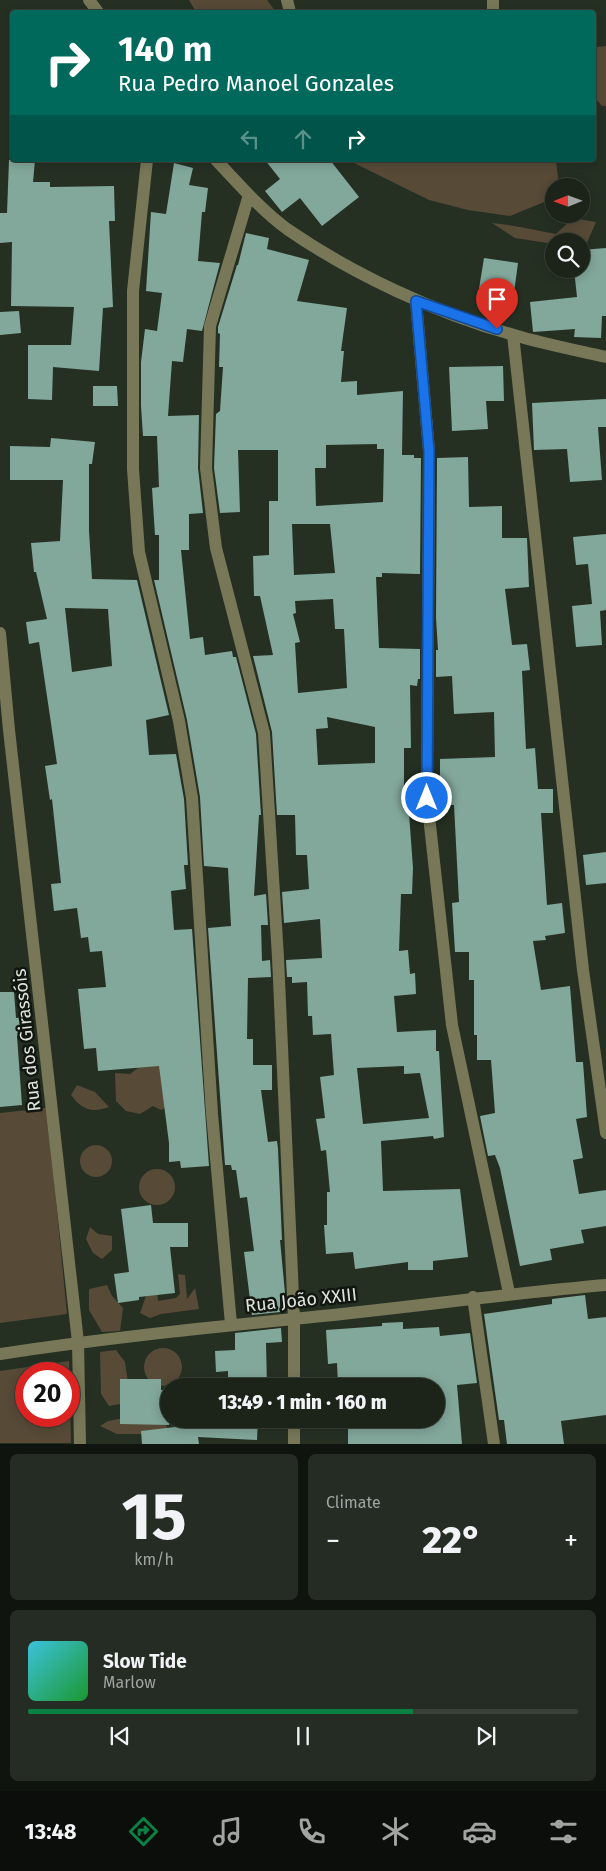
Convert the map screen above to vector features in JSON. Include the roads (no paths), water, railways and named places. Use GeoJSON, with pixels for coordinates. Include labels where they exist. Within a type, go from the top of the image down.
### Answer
{"type":"FeatureCollection","features":[{"type":"Feature","properties":{"kind":"street"},"geometry":{"type":"LineString","coordinates":[[147,162],[133,291],[133,469],[139,552],[179,721],[192,798],[212,1114],[231,1324]]}},
{"type":"Feature","properties":{"kind":"street"},"geometry":{"type":"LineString","coordinates":[[218,162],[249,195],[286,228],[338,260],[416,301],[513,335],[606,357]]}},
{"type":"Feature","properties":{"kind":"street"},"geometry":{"type":"LineString","coordinates":[[249,195],[210,326],[206,468],[216,548],[264,733],[278,967],[294,1319],[294,1378]]}},
{"type":"Feature","properties":{"kind":"street"},"geometry":{"type":"LineString","coordinates":[[416,301],[429,451],[427,798],[452,1025],[510,1293]]}},
{"type":"Feature","properties":{"kind":"street"},"geometry":{"type":"LineString","coordinates":[[513,335],[583,970],[606,1133]]}},
{"type":"Feature","properties":{"kind":"street","name":"Rua dos Girassóis"},"geometry":{"type":"LineString","coordinates":[[0,633],[4,731],[78,1342],[80,1444]]}},
{"type":"Feature","properties":{"kind":"street","name":"Rua João XXIII"},"geometry":{"type":"LineString","coordinates":[[0,1354],[78,1342],[231,1324],[294,1319],[510,1293],[606,1285]]}},
{"type":"Feature","properties":{"kind":"street"},"geometry":{"type":"LineString","coordinates":[[473,1297],[494,1444]]}},
{"type":"Feature","properties":{"kind":"street"},"geometry":{"type":"LineString","coordinates":[[294,1428],[294,1444]]}}]}
